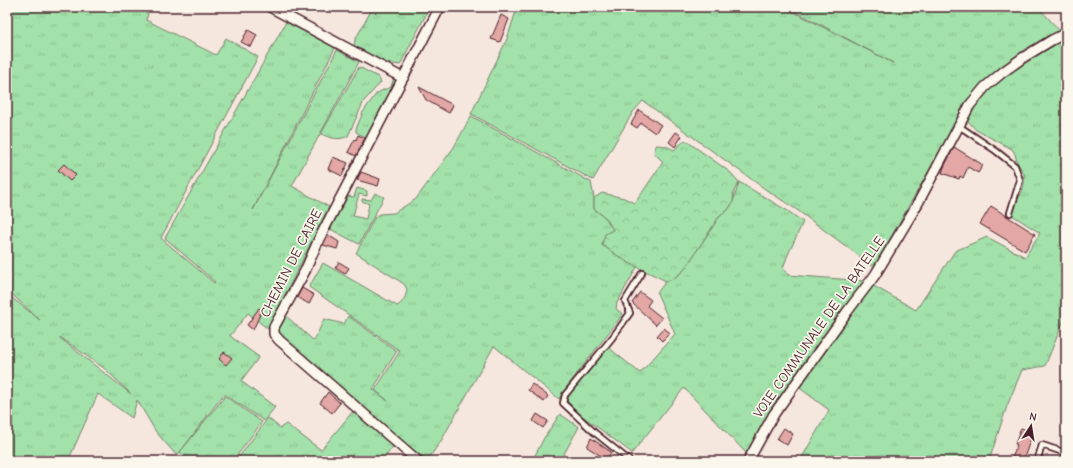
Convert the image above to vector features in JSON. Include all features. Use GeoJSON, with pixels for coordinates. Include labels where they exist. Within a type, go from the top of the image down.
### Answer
{"type":"FeatureCollection","features":[{"type":"Feature","properties":{"kind":"street"},"geometry":{"type":"LineString","coordinates":[[270,7],[403,78]]}},
{"type":"Feature","properties":{"kind":"street","name":"CHEMIN DE CAIRE"},"geometry":{"type":"LineString","coordinates":[[418,461],[279,340],[274,334],[274,327],[305,270],[319,239],[440,7]]}},
{"type":"Feature","properties":{"kind":"street","name":"VOIE COMMUNALE DE LA BATELLE"},"geometry":{"type":"LineString","coordinates":[[748,461],[774,414],[875,275],[917,205],[970,105],[985,86],[1024,57],[1066,33]]}},
{"type":"Feature","properties":{"kind":"lane"},"geometry":{"type":"LineString","coordinates":[[959,126],[1015,166],[1020,180],[1010,213]]}},
{"type":"Feature","properties":{"kind":"lane"},"geometry":{"type":"LineString","coordinates":[[630,461],[594,432],[563,403],[565,395],[612,338],[630,313],[625,301],[642,273]]}},
{"type":"Feature","properties":{"kind":"lane"},"geometry":{"type":"LineString","coordinates":[[1037,461],[1042,445],[1066,453]]}},
{"type":"Feature","properties":{"kind":"green space"},"geometry":{"type":"Polygon","coordinates":[[[7,7],[136,7],[148,14],[146,20],[216,55],[226,38],[258,57],[161,238],[214,283],[215,282],[165,238],[286,22],[335,48],[253,210],[337,50],[359,62],[292,186],[329,207],[268,329],[248,313],[230,336],[259,357],[241,381],[275,407],[264,421],[224,394],[177,456],[156,432],[137,400],[132,418],[98,394],[68,461],[7,461],[7,294],[40,320],[7,290],[7,7]],[[60,337],[131,394],[105,369],[60,337]]]}},
{"type":"Feature","properties":{"kind":"green space"},"geometry":{"type":"Polygon","coordinates":[[[373,7],[430,7],[400,65],[386,63],[354,46],[355,40],[373,7]]]}},
{"type":"Feature","properties":{"kind":"green space"},"geometry":{"type":"Polygon","coordinates":[[[508,7],[784,7],[893,63],[787,7],[1038,7],[1060,31],[1016,57],[966,101],[947,139],[874,267],[797,210],[765,189],[643,101],[633,112],[593,180],[471,114],[507,39],[516,11],[508,7]]]}},
{"type":"Feature","properties":{"kind":"green space"},"geometry":{"type":"Polygon","coordinates":[[[1066,36],[1066,315],[1045,366],[1022,370],[1007,406],[989,461],[800,461],[829,410],[797,386],[872,285],[916,310],[955,251],[987,237],[1025,257],[1040,233],[1012,215],[1015,204],[1022,192],[1024,174],[1012,149],[976,130],[967,120],[979,98],[1021,61],[1066,36]]]}},
{"type":"Feature","properties":{"kind":"green space"},"geometry":{"type":"Polygon","coordinates":[[[359,67],[378,77],[381,82],[364,101],[348,136],[345,138],[334,138],[321,134],[359,67]]]}},
{"type":"Feature","properties":{"kind":"green space"},"geometry":{"type":"Polygon","coordinates":[[[395,78],[401,80],[369,139],[356,132],[363,112],[376,94],[391,87],[395,78]]]}},
{"type":"Feature","properties":{"kind":"green space"},"geometry":{"type":"Polygon","coordinates":[[[471,116],[591,182],[594,198],[594,209],[606,218],[613,230],[602,245],[637,267],[617,303],[616,309],[623,314],[559,399],[494,346],[441,441],[427,461],[422,461],[277,334],[279,324],[285,315],[314,341],[324,319],[344,324],[348,316],[397,351],[373,389],[388,401],[375,390],[400,351],[309,287],[323,263],[397,306],[403,301],[407,289],[404,284],[356,253],[375,217],[379,214],[394,213],[416,199],[454,147],[471,116]]]}},
{"type":"Feature","properties":{"kind":"green space"},"geometry":{"type":"Polygon","coordinates":[[[685,140],[730,172],[739,182],[734,191],[733,202],[728,210],[719,217],[684,270],[673,279],[666,281],[627,262],[602,245],[605,234],[613,230],[606,218],[594,209],[594,198],[602,193],[624,198],[635,203],[663,162],[654,153],[656,145],[666,146],[674,150],[685,140]]]}},
{"type":"Feature","properties":{"kind":"green space"},"geometry":{"type":"Polygon","coordinates":[[[739,182],[788,211],[803,222],[783,268],[788,275],[866,281],[792,380],[769,414],[747,454],[684,388],[632,453],[581,415],[567,401],[570,392],[608,347],[640,373],[675,334],[657,293],[666,281],[673,279],[684,270],[719,217],[728,210],[733,202],[739,182]]]}},
{"type":"Feature","properties":{"kind":"green space"},"geometry":{"type":"Polygon","coordinates":[[[357,188],[367,191],[367,196],[359,194],[353,216],[366,219],[369,204],[362,201],[362,199],[371,200],[375,193],[384,197],[359,244],[330,229],[348,196],[354,197],[357,188]]]}},
{"type":"Feature","properties":{"kind":"green space"},"geometry":{"type":"Polygon","coordinates":[[[225,396],[262,422],[233,461],[188,461],[180,452],[225,396]]]}},
{"type":"Feature","properties":{"kind":"green space"},"geometry":{"type":"Polygon","coordinates":[[[354,410],[395,444],[382,461],[236,461],[268,418],[280,428],[286,424],[321,450],[354,410]]]}},
{"type":"Feature","properties":{"kind":"green space"},"geometry":{"type":"Polygon","coordinates":[[[560,414],[579,427],[560,461],[532,461],[544,438],[560,414]]]}},
{"type":"Feature","properties":{"kind":"building"},"geometry":{"type":"Polygon","coordinates":[[[501,15],[509,19],[500,42],[491,39],[501,15]]]}},
{"type":"Feature","properties":{"kind":"building"},"geometry":{"type":"Polygon","coordinates":[[[248,30],[257,35],[251,47],[241,42],[248,30]]]}},
{"type":"Feature","properties":{"kind":"building"},"geometry":{"type":"Polygon","coordinates":[[[419,87],[453,105],[449,113],[426,100],[419,87]]]}},
{"type":"Feature","properties":{"kind":"building"},"geometry":{"type":"Polygon","coordinates":[[[639,110],[661,125],[655,133],[641,123],[637,128],[631,124],[639,110]]]}},
{"type":"Feature","properties":{"kind":"building"},"geometry":{"type":"Polygon","coordinates":[[[676,132],[682,136],[675,147],[669,142],[676,132]]]}},
{"type":"Feature","properties":{"kind":"building"},"geometry":{"type":"Polygon","coordinates":[[[358,135],[365,138],[356,156],[348,152],[358,135]]]}},
{"type":"Feature","properties":{"kind":"building"},"geometry":{"type":"Polygon","coordinates":[[[954,147],[983,165],[978,173],[968,167],[963,178],[960,176],[959,179],[942,173],[954,147]]]}},
{"type":"Feature","properties":{"kind":"building"},"geometry":{"type":"Polygon","coordinates":[[[333,157],[348,163],[342,176],[328,169],[333,157]]]}},
{"type":"Feature","properties":{"kind":"building"},"geometry":{"type":"Polygon","coordinates":[[[64,164],[76,175],[70,181],[58,170],[64,164]]]}},
{"type":"Feature","properties":{"kind":"building"},"geometry":{"type":"Polygon","coordinates":[[[361,172],[380,179],[378,186],[357,180],[361,172]]]}},
{"type":"Feature","properties":{"kind":"building"},"geometry":{"type":"Polygon","coordinates":[[[991,206],[1035,234],[1025,251],[980,224],[991,206]]]}},
{"type":"Feature","properties":{"kind":"building"},"geometry":{"type":"Polygon","coordinates":[[[328,235],[339,242],[337,249],[323,245],[328,235]]]}},
{"type":"Feature","properties":{"kind":"building"},"geometry":{"type":"Polygon","coordinates":[[[339,262],[349,268],[345,274],[335,268],[339,262]]]}},
{"type":"Feature","properties":{"kind":"building"},"geometry":{"type":"Polygon","coordinates":[[[302,288],[314,295],[309,304],[297,297],[302,288]]]}},
{"type":"Feature","properties":{"kind":"building"},"geometry":{"type":"Polygon","coordinates":[[[640,292],[651,300],[647,306],[662,318],[656,325],[632,303],[640,292]]]}},
{"type":"Feature","properties":{"kind":"building"},"geometry":{"type":"Polygon","coordinates":[[[259,308],[262,310],[253,330],[247,325],[259,308]]]}},
{"type":"Feature","properties":{"kind":"building"},"geometry":{"type":"Polygon","coordinates":[[[664,328],[670,333],[662,341],[657,336],[664,328]]]}},
{"type":"Feature","properties":{"kind":"building"},"geometry":{"type":"Polygon","coordinates":[[[224,352],[232,358],[226,365],[219,359],[224,352]]]}},
{"type":"Feature","properties":{"kind":"building"},"geometry":{"type":"Polygon","coordinates":[[[532,384],[548,396],[544,402],[528,390],[532,384]]]}},
{"type":"Feature","properties":{"kind":"building"},"geometry":{"type":"Polygon","coordinates":[[[328,392],[340,403],[332,413],[320,403],[328,392]]]}},
{"type":"Feature","properties":{"kind":"building"},"geometry":{"type":"Polygon","coordinates":[[[537,414],[548,421],[543,428],[533,421],[537,414]]]}},
{"type":"Feature","properties":{"kind":"building"},"geometry":{"type":"Polygon","coordinates":[[[784,428],[793,434],[787,445],[777,439],[784,428]]]}},
{"type":"Feature","properties":{"kind":"building"},"geometry":{"type":"Polygon","coordinates":[[[1021,428],[1033,432],[1023,461],[1011,461],[1017,445],[1015,444],[1021,428]]]}},
{"type":"Feature","properties":{"kind":"building"},"geometry":{"type":"Polygon","coordinates":[[[591,438],[611,452],[606,461],[587,447],[591,438]]]}}]}
